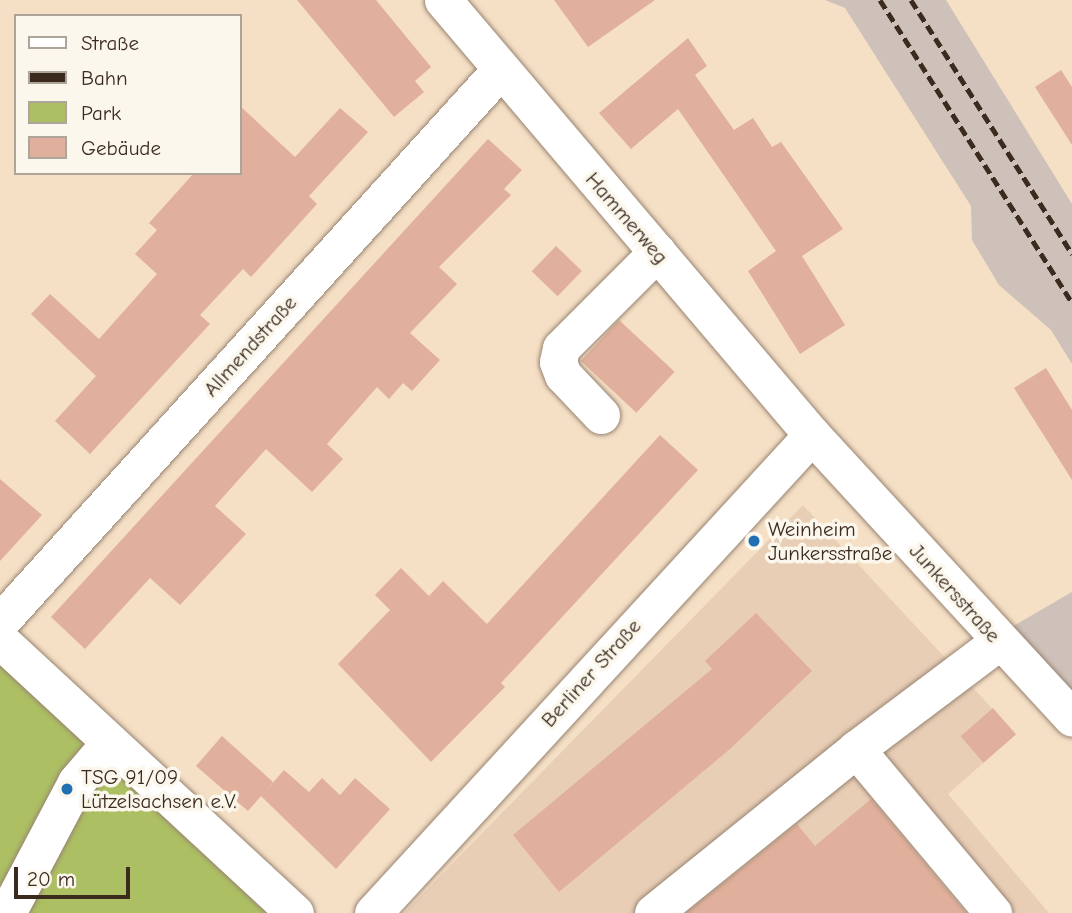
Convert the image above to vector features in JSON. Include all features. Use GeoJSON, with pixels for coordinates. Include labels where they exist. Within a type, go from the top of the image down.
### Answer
{"type":"FeatureCollection","features":[{"type":"Feature","properties":{"kind":"street","name":"Hammerweg"},"geometry":{"type":"LineString","coordinates":[[443,0],[812,435]]}},
{"type":"Feature","properties":{"kind":"street","name":"Allmendstraße"},"geometry":{"type":"LineString","coordinates":[[0,622],[500,69]]}},
{"type":"Feature","properties":{"kind":"street"},"geometry":{"type":"LineString","coordinates":[[601,415],[564,375],[558,362],[561,348],[657,252]]}},
{"type":"Feature","properties":{"kind":"street","name":"Junkersstraße"},"geometry":{"type":"LineString","coordinates":[[812,435],[1072,718]]}},
{"type":"Feature","properties":{"kind":"street","name":"Berliner Straße"},"geometry":{"type":"LineString","coordinates":[[373,913],[812,435]]}},
{"type":"Feature","properties":{"kind":"street"},"geometry":{"type":"LineString","coordinates":[[0,640],[295,913]]}},
{"type":"Feature","properties":{"kind":"street"},"geometry":{"type":"LineString","coordinates":[[653,913],[856,749],[1000,641]]}},
{"type":"Feature","properties":{"kind":"street"},"geometry":{"type":"LineString","coordinates":[[7,913],[76,782],[110,742]]}},
{"type":"Feature","properties":{"kind":"street"},"geometry":{"type":"LineString","coordinates":[[856,749],[993,913]]}},
{"type":"Feature","properties":{"kind":"shaded area"},"geometry":{"type":"Polygon","coordinates":[[[825,0],[946,0],[1072,204],[1072,364],[1051,330],[999,285],[972,240],[971,206],[845,8],[825,0]]]}},
{"type":"Feature","properties":{"kind":"shaded area"},"geometry":{"type":"Polygon","coordinates":[[[803,505],[1016,734],[948,794],[1049,913],[404,913],[803,505]]]}},
{"type":"Feature","properties":{"kind":"shaded area"},"geometry":{"type":"Polygon","coordinates":[[[1072,592],[1072,694],[1010,628],[1072,592]]]}},
{"type":"Feature","properties":{"kind":"green space","name":"TSG 91/09 Lützelsachsen e.V."},"geometry":{"type":"Polygon","coordinates":[[[0,665],[269,913],[0,913],[0,665]]]}},
{"type":"Feature","properties":{"kind":"building"},"geometry":{"type":"Polygon","coordinates":[[[297,0],[376,0],[431,67],[415,81],[424,92],[394,117],[297,0]]]}},
{"type":"Feature","properties":{"kind":"building"},"geometry":{"type":"Polygon","coordinates":[[[554,0],[655,0],[588,47],[554,0]]]}},
{"type":"Feature","properties":{"kind":"building"},"geometry":{"type":"Polygon","coordinates":[[[688,38],[707,66],[695,75],[734,130],[753,118],[772,147],[781,142],[843,229],[802,256],[845,325],[800,354],[748,271],[776,251],[678,109],[631,149],[599,113],[688,38]]]}},
{"type":"Feature","properties":{"kind":"building"},"geometry":{"type":"Polygon","coordinates":[[[1061,70],[1072,87],[1072,145],[1035,87],[1061,70]]]}},
{"type":"Feature","properties":{"kind":"building"},"geometry":{"type":"Polygon","coordinates":[[[242,108],[295,157],[340,108],[368,132],[309,196],[317,204],[251,277],[243,269],[200,315],[210,324],[90,454],[55,421],[96,376],[31,314],[50,294],[99,339],[157,274],[135,254],[157,230],[149,223],[192,175],[242,175],[242,108]]]}},
{"type":"Feature","properties":{"kind":"building"},"geometry":{"type":"Polygon","coordinates":[[[488,139],[522,170],[504,189],[511,195],[439,267],[457,284],[410,333],[440,360],[412,391],[403,383],[389,399],[377,387],[327,444],[343,459],[312,492],[266,449],[215,506],[246,534],[180,605],[150,578],[85,649],[51,617],[488,139]]]}},
{"type":"Feature","properties":{"kind":"building"},"geometry":{"type":"Polygon","coordinates":[[[556,246],[582,271],[558,296],[532,271],[556,246]]]}},
{"type":"Feature","properties":{"kind":"building"},"geometry":{"type":"Polygon","coordinates":[[[619,320],[675,372],[636,413],[581,361],[619,320]]]}},
{"type":"Feature","properties":{"kind":"building"},"geometry":{"type":"Polygon","coordinates":[[[1046,368],[1072,410],[1072,480],[1014,388],[1046,368]]]}},
{"type":"Feature","properties":{"kind":"building"},"geometry":{"type":"Polygon","coordinates":[[[660,435],[698,470],[501,683],[505,687],[431,762],[338,664],[390,610],[375,595],[401,568],[429,596],[443,581],[487,624],[660,435]]]}},
{"type":"Feature","properties":{"kind":"building"},"geometry":{"type":"Polygon","coordinates":[[[0,479],[42,515],[0,561],[0,479]]]}},
{"type":"Feature","properties":{"kind":"building"},"geometry":{"type":"Polygon","coordinates":[[[756,613],[812,671],[730,749],[559,892],[513,835],[712,669],[705,661],[756,613]]]}},
{"type":"Feature","properties":{"kind":"building"},"geometry":{"type":"Polygon","coordinates":[[[993,708],[1016,734],[984,763],[961,736],[993,708]]]}},
{"type":"Feature","properties":{"kind":"building"},"geometry":{"type":"Polygon","coordinates":[[[222,736],[273,782],[264,793],[284,770],[309,792],[322,778],[340,795],[355,778],[390,809],[336,869],[261,796],[248,811],[196,766],[222,736]]]}},
{"type":"Feature","properties":{"kind":"building"},"geometry":{"type":"Polygon","coordinates":[[[871,799],[966,913],[686,913],[797,824],[815,846],[871,799]]]}},
{"type":"Feature","properties":{"kind":"railway"},"geometry":{"type":"LineString","coordinates":[[880,0],[1072,302]]}},
{"type":"Feature","properties":{"kind":"railway"},"geometry":{"type":"LineString","coordinates":[[911,0],[1072,254]]}},
{"type":"Feature","properties":{"kind":"place","name":"Weinheim Junkersstraße"},"geometry":{"type":"Point","coordinates":[754,541]}},
{"type":"Feature","properties":{"kind":"place","name":"TSG 91/09 Lützelsachsen e.V."},"geometry":{"type":"Point","coordinates":[67,789]}}]}
